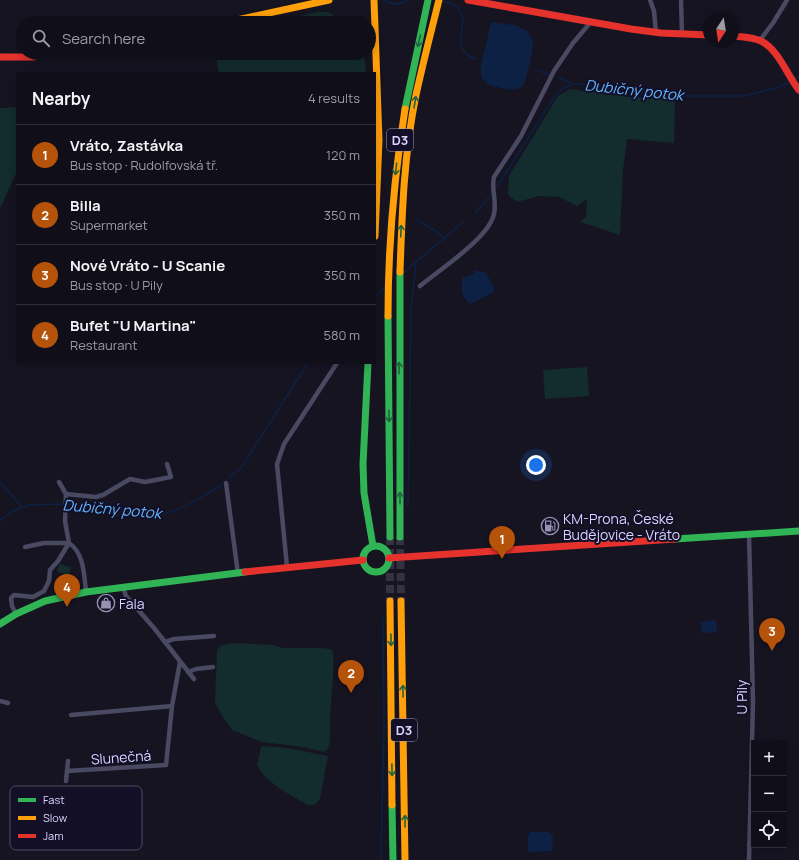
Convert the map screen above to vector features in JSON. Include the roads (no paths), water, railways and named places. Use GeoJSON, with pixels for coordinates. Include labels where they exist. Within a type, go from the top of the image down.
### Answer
{"type":"FeatureCollection","features":[{"type":"Feature","properties":{"kind":"main road"},"geometry":{"type":"LineString","coordinates":[[255,16],[329,0]]}},
{"type":"Feature","properties":{"kind":"main road"},"geometry":{"type":"LineString","coordinates":[[374,0],[375,16]]}},
{"type":"Feature","properties":{"kind":"main road"},"geometry":{"type":"LineString","coordinates":[[468,0],[550,14],[590,23],[656,32],[703,35]]}},
{"type":"Feature","properties":{"kind":"main road","name":"D3"},"geometry":{"type":"LineString","coordinates":[[390,537],[388,279],[392,214],[398,154],[408,93],[428,2]]}},
{"type":"Feature","properties":{"kind":"main road","name":"D3"},"geometry":{"type":"LineString","coordinates":[[400,537],[399,270],[407,156],[416,96],[439,2]]}},
{"type":"Feature","properties":{"kind":"main road"},"geometry":{"type":"LineString","coordinates":[[739,36],[751,37],[770,46],[799,90]]}},
{"type":"Feature","properties":{"kind":"main road"},"geometry":{"type":"LineString","coordinates":[[376,48],[379,140],[376,212]]}},
{"type":"Feature","properties":{"kind":"main road"},"geometry":{"type":"LineString","coordinates":[[0,56],[16,57]]}},
{"type":"Feature","properties":{"kind":"main road"},"geometry":{"type":"LineString","coordinates":[[368,364],[363,464],[364,492],[373,546]]}},
{"type":"Feature","properties":{"kind":"main road"},"geometry":{"type":"LineString","coordinates":[[389,558],[799,531]]}},
{"type":"Feature","properties":{"kind":"main road"},"geometry":{"type":"LineString","coordinates":[[373,546],[382,547],[386,550],[389,558],[388,563],[383,570],[375,572],[367,568],[363,560],[363,556],[367,550],[373,546]]}},
{"type":"Feature","properties":{"kind":"main road"},"geometry":{"type":"LineString","coordinates":[[0,624],[16,614],[45,601],[86,592],[287,567],[363,560]]}},
{"type":"Feature","properties":{"kind":"main road","name":"D3"},"geometry":{"type":"LineString","coordinates":[[390,601],[393,860]]}},
{"type":"Feature","properties":{"kind":"main road","name":"D3"},"geometry":{"type":"LineString","coordinates":[[401,601],[405,860]]}},
{"type":"Feature","properties":{"kind":"street"},"geometry":{"type":"LineString","coordinates":[[650,0],[654,11],[656,32]]}},
{"type":"Feature","properties":{"kind":"street"},"geometry":{"type":"LineString","coordinates":[[681,0],[682,34]]}},
{"type":"Feature","properties":{"kind":"street"},"geometry":{"type":"LineString","coordinates":[[760,40],[773,23],[787,0]]}},
{"type":"Feature","properties":{"kind":"street"},"geometry":{"type":"LineString","coordinates":[[420,286],[469,247],[488,227],[494,214],[495,199],[492,183],[494,177],[521,136],[554,71],[573,43],[590,23]]}},
{"type":"Feature","properties":{"kind":"street"},"geometry":{"type":"LineString","coordinates":[[287,567],[277,464],[284,444],[336,364]]}},
{"type":"Feature","properties":{"kind":"street"},"geometry":{"type":"LineString","coordinates":[[66,494],[96,497],[103,495],[130,479],[145,482],[171,477],[167,464]]}},
{"type":"Feature","properties":{"kind":"street"},"geometry":{"type":"LineString","coordinates":[[16,614],[12,606],[11,598],[14,595],[33,597],[44,591],[49,581],[50,570],[69,543],[65,521],[66,494],[58,482]]}},
{"type":"Feature","properties":{"kind":"street"},"geometry":{"type":"LineString","coordinates":[[226,483],[238,574]]}},
{"type":"Feature","properties":{"kind":"street","name":"U Pily"},"geometry":{"type":"LineString","coordinates":[[749,534],[753,674],[749,860]]}},
{"type":"Feature","properties":{"kind":"street"},"geometry":{"type":"LineString","coordinates":[[25,547],[44,543],[69,543],[75,547],[80,555],[86,592]]}},
{"type":"Feature","properties":{"kind":"street"},"geometry":{"type":"LineString","coordinates":[[122,587],[126,596],[180,662],[190,671],[194,679]]}},
{"type":"Feature","properties":{"kind":"street"},"geometry":{"type":"LineString","coordinates":[[165,642],[214,636]]}},
{"type":"Feature","properties":{"kind":"street","name":"Slunečná"},"geometry":{"type":"LineString","coordinates":[[67,771],[166,765],[172,706],[180,662]]}},
{"type":"Feature","properties":{"kind":"street"},"geometry":{"type":"LineString","coordinates":[[190,671],[213,667]]}},
{"type":"Feature","properties":{"kind":"street"},"geometry":{"type":"LineString","coordinates":[[0,701],[8,703]]}},
{"type":"Feature","properties":{"kind":"street"},"geometry":{"type":"LineString","coordinates":[[71,715],[172,706]]}},
{"type":"Feature","properties":{"kind":"street"},"geometry":{"type":"LineString","coordinates":[[66,781],[68,761]]}},
{"type":"Feature","properties":{"kind":"water"},"geometry":{"type":"Polygon","coordinates":[[[491,22],[519,27],[527,31],[531,37],[533,45],[529,67],[526,79],[520,88],[510,90],[493,86],[486,83],[481,76],[481,66],[491,22]]]}},
{"type":"Feature","properties":{"kind":"water"},"geometry":{"type":"Polygon","coordinates":[[[475,270],[486,273],[494,288],[494,292],[470,304],[463,295],[462,281],[463,277],[475,274],[475,270]]]}},
{"type":"Feature","properties":{"kind":"water"},"geometry":{"type":"Polygon","coordinates":[[[716,620],[717,632],[702,633],[701,622],[716,620]]]}},
{"type":"Feature","properties":{"kind":"water"},"geometry":{"type":"Polygon","coordinates":[[[530,832],[549,832],[553,836],[552,851],[528,852],[528,836],[530,832]]]}},
{"type":"Feature","properties":{"kind":"waterway"},"geometry":{"type":"LineString","coordinates":[[384,0],[396,4],[409,0]]}},
{"type":"Feature","properties":{"kind":"waterway"},"geometry":{"type":"LineString","coordinates":[[441,1],[454,5],[461,12],[463,20],[461,38],[462,46],[466,54],[476,59]]}},
{"type":"Feature","properties":{"kind":"waterway"},"geometry":{"type":"LineString","coordinates":[[537,70],[550,75]]}},
{"type":"Feature","properties":{"kind":"waterway","name":"Dubičný potok"},"geometry":{"type":"LineString","coordinates":[[794,79],[799,77]]}},
{"type":"Feature","properties":{"kind":"waterway"},"geometry":{"type":"LineString","coordinates":[[559,78],[572,83]]}},
{"type":"Feature","properties":{"kind":"waterway","name":"Dubičný potok"},"geometry":{"type":"LineString","coordinates":[[497,187],[555,96],[568,85],[579,84],[664,96],[743,96],[776,88],[789,82]]}},
{"type":"Feature","properties":{"kind":"waterway","name":"Dubičný potok"},"geometry":{"type":"LineString","coordinates":[[475,213],[491,195]]}},
{"type":"Feature","properties":{"kind":"waterway"},"geometry":{"type":"LineString","coordinates":[[417,220],[439,233],[444,239]]}},
{"type":"Feature","properties":{"kind":"waterway","name":"Dubičný potok"},"geometry":{"type":"LineString","coordinates":[[402,274],[463,222]]}},
{"type":"Feature","properties":{"kind":"waterway"},"geometry":{"type":"LineString","coordinates":[[408,506],[411,307],[416,263]]}},
{"type":"Feature","properties":{"kind":"waterway","name":"Dubičný potok"},"geometry":{"type":"LineString","coordinates":[[376,296],[384,289]]}},
{"type":"Feature","properties":{"kind":"waterway","name":"Dubičný potok"},"geometry":{"type":"LineString","coordinates":[[229,478],[241,468],[307,364]]}},
{"type":"Feature","properties":{"kind":"waterway"},"geometry":{"type":"LineString","coordinates":[[0,482],[22,507]]}},
{"type":"Feature","properties":{"kind":"waterway","name":"Dubičný potok"},"geometry":{"type":"LineString","coordinates":[[0,521],[11,512],[29,505],[63,504],[155,515],[182,508],[222,485]]}},
{"type":"Feature","properties":{"kind":"waterway"},"geometry":{"type":"LineString","coordinates":[[381,860],[384,728],[383,618]]}},
{"type":"Feature","properties":{"kind":"tunnel"},"geometry":{"type":"LineString","coordinates":[[390,537],[390,601]]}},
{"type":"Feature","properties":{"kind":"tunnel"},"geometry":{"type":"LineString","coordinates":[[400,537],[401,601]]}},
{"type":"Feature","properties":{"kind":"place","name":"KM-Prona, České Budějovice - Vráto"},"geometry":{"type":"Point","coordinates":[550,526]}},
{"type":"Feature","properties":{"kind":"place","name":"Vráto, Zastávka"},"geometry":{"type":"Point","coordinates":[502,559]}},
{"type":"Feature","properties":{"kind":"place","name":"Fala"},"geometry":{"type":"Point","coordinates":[106,603]}},
{"type":"Feature","properties":{"kind":"place","name":"Bufet \"U Martina\""},"geometry":{"type":"Point","coordinates":[67,607]}},
{"type":"Feature","properties":{"kind":"place","name":"Nové Vráto - U Scanie"},"geometry":{"type":"Point","coordinates":[772,651]}},
{"type":"Feature","properties":{"kind":"place","name":"Billa"},"geometry":{"type":"Point","coordinates":[351,693]}}]}
